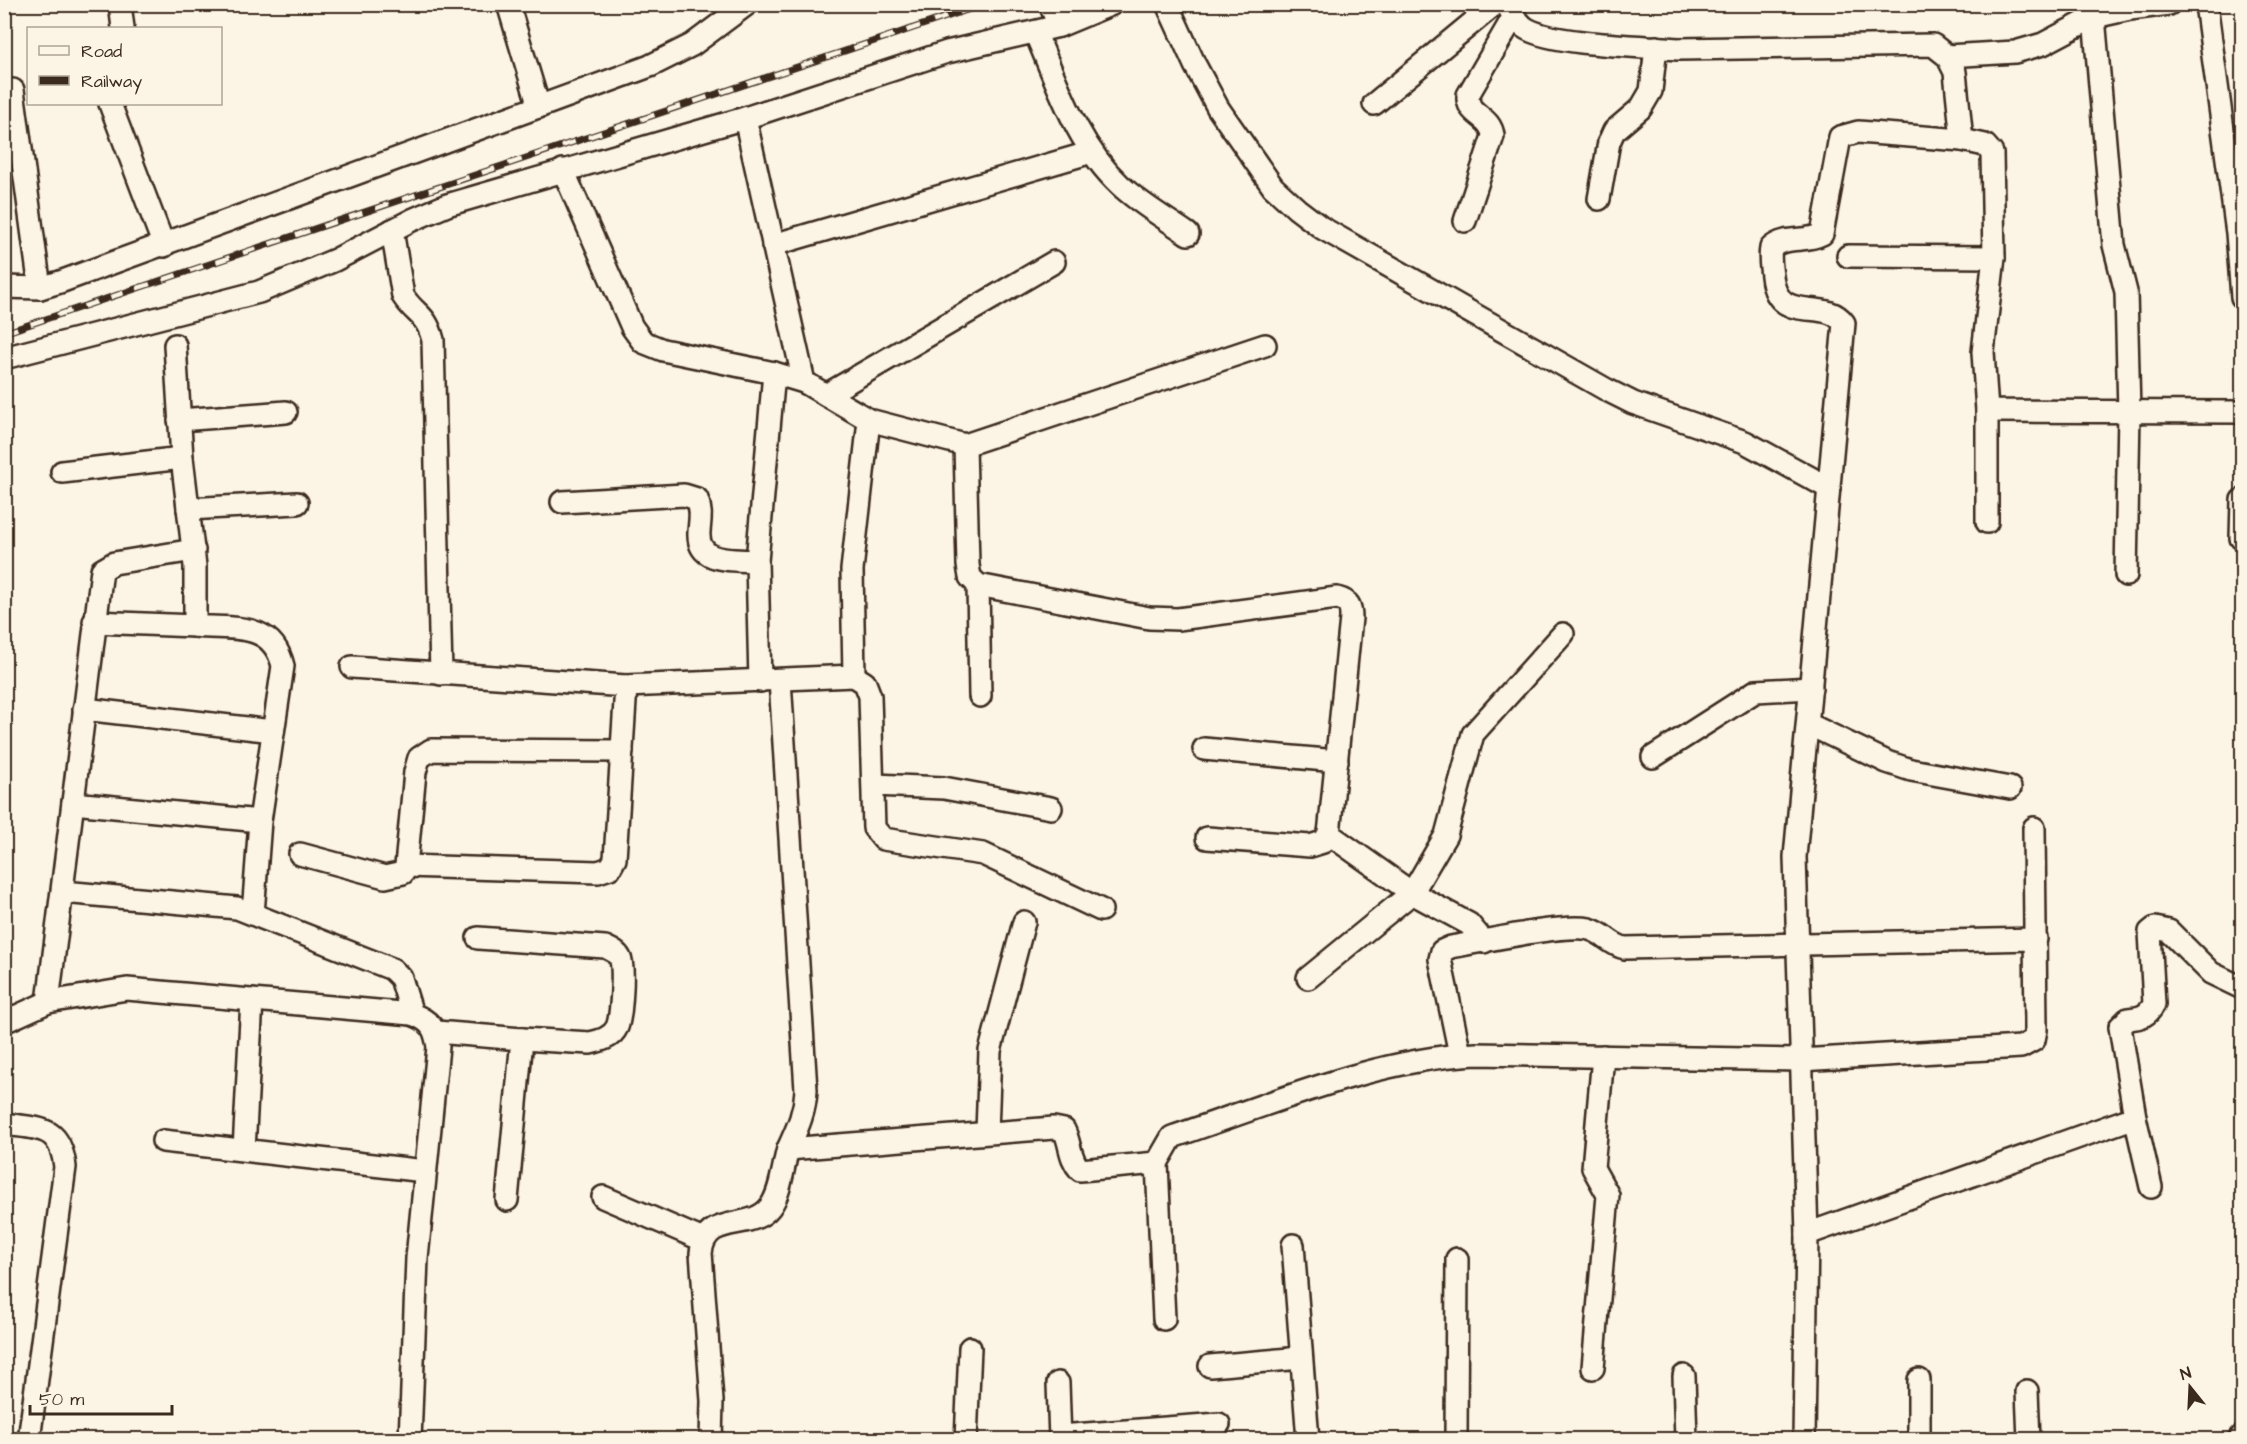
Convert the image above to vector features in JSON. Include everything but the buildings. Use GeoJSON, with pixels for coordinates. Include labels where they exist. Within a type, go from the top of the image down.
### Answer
{"type":"FeatureCollection","features":[{"type":"Feature","properties":{"kind":"street"},"geometry":{"type":"LineString","coordinates":[[120,4],[123,27]]}},
{"type":"Feature","properties":{"kind":"street"},"geometry":{"type":"LineString","coordinates":[[508,4],[539,107]]}},
{"type":"Feature","properties":{"kind":"street"},"geometry":{"type":"LineString","coordinates":[[4,287],[39,288],[164,246],[650,66],[692,45],[747,4]]}},
{"type":"Feature","properties":{"kind":"street"},"geometry":{"type":"LineString","coordinates":[[1050,4],[1059,26]]}},
{"type":"Feature","properties":{"kind":"street"},"geometry":{"type":"LineString","coordinates":[[4,358],[259,292],[335,260],[392,230],[447,205],[745,118],[957,50],[1059,26],[1112,4]]}},
{"type":"Feature","properties":{"kind":"street"},"geometry":{"type":"LineString","coordinates":[[1167,4],[1218,108],[1273,187],[1322,228],[1607,390],[1633,403],[1745,442],[1829,488]]}},
{"type":"Feature","properties":{"kind":"street"},"geometry":{"type":"LineString","coordinates":[[1374,104],[1495,4]]}},
{"type":"Feature","properties":{"kind":"street"},"geometry":{"type":"LineString","coordinates":[[1947,56],[2015,52],[2043,44],[2094,17],[2169,4]]}},
{"type":"Feature","properties":{"kind":"street"},"geometry":{"type":"LineString","coordinates":[[2206,4],[2237,233],[2242,297]]}},
{"type":"Feature","properties":{"kind":"street"},"geometry":{"type":"LineString","coordinates":[[1465,221],[1493,136],[1487,120],[1470,110],[1467,104],[1468,95],[1510,10],[1525,28],[1545,36],[1678,49],[1916,43],[1933,45],[1947,56],[1955,72],[1962,140]]}},
{"type":"Feature","properties":{"kind":"street"},"geometry":{"type":"LineString","coordinates":[[2094,17],[2114,245],[2126,292],[2129,412],[2126,575]]}},
{"type":"Feature","properties":{"kind":"street"},"geometry":{"type":"LineString","coordinates":[[1035,32],[1077,128],[1092,152],[1121,186],[1188,234]]}},
{"type":"Feature","properties":{"kind":"street"},"geometry":{"type":"LineString","coordinates":[[1599,199],[1609,142],[1614,131],[1621,122],[1641,108],[1651,91],[1656,47]]}},
{"type":"Feature","properties":{"kind":"street"},"geometry":{"type":"LineString","coordinates":[[13,90],[39,288]]}},
{"type":"Feature","properties":{"kind":"street"},"geometry":{"type":"LineString","coordinates":[[110,105],[164,246]]}},
{"type":"Feature","properties":{"kind":"street"},"geometry":{"type":"LineString","coordinates":[[745,118],[804,382]]}},
{"type":"Feature","properties":{"kind":"street"},"geometry":{"type":"LineString","coordinates":[[1804,1440],[1807,1234],[1796,945],[1797,821],[1808,724],[1844,323],[1834,315],[1792,306],[1781,301],[1773,283],[1771,248],[1785,240],[1814,238],[1822,234],[1840,137],[1858,132],[1962,140],[1985,145],[1992,153],[1994,257],[1983,352],[1987,522]]}},
{"type":"Feature","properties":{"kind":"street"},"geometry":{"type":"LineString","coordinates":[[773,245],[1092,152]]}},
{"type":"Feature","properties":{"kind":"street"},"geometry":{"type":"LineString","coordinates":[[562,170],[632,327],[643,342],[663,350],[774,373],[804,382],[869,420],[965,445],[1265,345]]}},
{"type":"Feature","properties":{"kind":"street"},"geometry":{"type":"LineString","coordinates":[[392,230],[403,296],[408,304],[423,315],[433,340],[441,674]]}},
{"type":"Feature","properties":{"kind":"street"},"geometry":{"type":"LineString","coordinates":[[1848,256],[1994,257]]}},
{"type":"Feature","properties":{"kind":"street"},"geometry":{"type":"LineString","coordinates":[[826,395],[1054,261]]}},
{"type":"Feature","properties":{"kind":"street"},"geometry":{"type":"LineString","coordinates":[[175,345],[182,458],[194,550],[195,626]]}},
{"type":"Feature","properties":{"kind":"street"},"geometry":{"type":"LineString","coordinates":[[711,1440],[712,1401],[701,1253],[703,1240],[709,1232],[762,1214],[771,1206],[788,1149],[805,1107],[806,1090],[770,681],[757,561],[774,373]]}},
{"type":"Feature","properties":{"kind":"street"},"geometry":{"type":"LineString","coordinates":[[1986,411],[2242,412]]}},
{"type":"Feature","properties":{"kind":"street"},"geometry":{"type":"LineString","coordinates":[[179,420],[286,412]]}},
{"type":"Feature","properties":{"kind":"street"},"geometry":{"type":"LineString","coordinates":[[854,676],[852,570],[869,420]]}},
{"type":"Feature","properties":{"kind":"street"},"geometry":{"type":"LineString","coordinates":[[965,445],[968,565],[970,577],[978,585],[1149,618],[1168,618],[1336,598],[1346,600],[1351,608],[1329,834],[1323,842],[1310,846],[1207,838]]}},
{"type":"Feature","properties":{"kind":"street"},"geometry":{"type":"LineString","coordinates":[[62,472],[182,458]]}},
{"type":"Feature","properties":{"kind":"street"},"geometry":{"type":"LineString","coordinates":[[562,502],[684,495],[697,499],[701,509],[699,539],[703,552],[712,558],[757,561]]}},
{"type":"Feature","properties":{"kind":"street"},"geometry":{"type":"LineString","coordinates":[[2241,538],[2242,500]]}},
{"type":"Feature","properties":{"kind":"street"},"geometry":{"type":"LineString","coordinates":[[188,509],[297,503]]}},
{"type":"Feature","properties":{"kind":"street"},"geometry":{"type":"LineString","coordinates":[[48,1002],[102,570],[114,563],[194,550]]}},
{"type":"Feature","properties":{"kind":"street"},"geometry":{"type":"LineString","coordinates":[[978,585],[980,696]]}},
{"type":"Feature","properties":{"kind":"street"},"geometry":{"type":"LineString","coordinates":[[94,622],[252,630],[273,642],[283,666],[260,821],[253,914]]}},
{"type":"Feature","properties":{"kind":"street"},"geometry":{"type":"LineString","coordinates":[[1308,978],[1412,893],[1446,835],[1473,734],[1563,634]]}},
{"type":"Feature","properties":{"kind":"street"},"geometry":{"type":"LineString","coordinates":[[352,667],[626,686],[854,676],[865,683],[870,696],[874,828],[883,840],[983,854],[1101,910]]}},
{"type":"Feature","properties":{"kind":"street"},"geometry":{"type":"LineString","coordinates":[[406,866],[598,872],[610,868],[615,859],[626,686]]}},
{"type":"Feature","properties":{"kind":"street"},"geometry":{"type":"LineString","coordinates":[[1653,757],[1756,691],[1811,688]]}},
{"type":"Feature","properties":{"kind":"street"},"geometry":{"type":"LineString","coordinates":[[84,709],[273,730]]}},
{"type":"Feature","properties":{"kind":"street"},"geometry":{"type":"LineString","coordinates":[[1808,724],[1887,762],[1911,770],[2010,788]]}},
{"type":"Feature","properties":{"kind":"street"},"geometry":{"type":"LineString","coordinates":[[1204,749],[1337,761]]}},
{"type":"Feature","properties":{"kind":"street"},"geometry":{"type":"LineString","coordinates":[[300,854],[385,877],[403,873],[406,866],[415,772],[419,758],[431,750],[622,752]]}},
{"type":"Feature","properties":{"kind":"street"},"geometry":{"type":"LineString","coordinates":[[874,785],[944,788],[1051,808]]}},
{"type":"Feature","properties":{"kind":"street"},"geometry":{"type":"LineString","coordinates":[[73,803],[260,821]]}},
{"type":"Feature","properties":{"kind":"street"},"geometry":{"type":"LineString","coordinates":[[1164,1318],[1157,1163],[1172,1137],[1387,1066],[1460,1054],[1800,1060],[2021,1047],[2034,1040],[2036,1030],[2036,939],[2034,828]]}},
{"type":"Feature","properties":{"kind":"street"},"geometry":{"type":"LineString","coordinates":[[1329,834],[1412,893],[1469,924],[1484,942]]}},
{"type":"Feature","properties":{"kind":"street"},"geometry":{"type":"LineString","coordinates":[[63,892],[215,905],[253,914],[392,969],[401,978],[412,1014]]}},
{"type":"Feature","properties":{"kind":"street"},"geometry":{"type":"LineString","coordinates":[[987,1132],[990,1051],[1024,922]]}},
{"type":"Feature","properties":{"kind":"street"},"geometry":{"type":"LineString","coordinates":[[1460,1054],[1440,959],[1442,951],[1451,947],[1576,928],[1597,932],[1616,946],[1625,948],[2036,939]]}},
{"type":"Feature","properties":{"kind":"street"},"geometry":{"type":"LineString","coordinates":[[2151,1187],[2135,1117],[2120,1027],[2128,1019],[2141,1018],[2150,1012],[2154,1004],[2151,932],[2155,928],[2169,931],[2203,967],[2242,988]]}},
{"type":"Feature","properties":{"kind":"street"},"geometry":{"type":"LineString","coordinates":[[436,1032],[522,1040],[590,1043],[601,1041],[612,1034],[618,1026],[623,968],[620,958],[605,947],[478,938]]}},
{"type":"Feature","properties":{"kind":"street"},"geometry":{"type":"LineString","coordinates":[[4,1022],[48,1002],[127,989],[412,1014],[428,1020],[436,1032],[438,1047],[412,1326],[410,1440]]}},
{"type":"Feature","properties":{"kind":"street"},"geometry":{"type":"LineString","coordinates":[[244,1150],[252,1000]]}},
{"type":"Feature","properties":{"kind":"street"},"geometry":{"type":"LineString","coordinates":[[507,1200],[522,1040]]}},
{"type":"Feature","properties":{"kind":"street"},"geometry":{"type":"LineString","coordinates":[[1593,1368],[1607,1202],[1604,1185],[1596,1177],[1593,1168],[1603,1056]]}},
{"type":"Feature","properties":{"kind":"street"},"geometry":{"type":"LineString","coordinates":[[1807,1234],[2135,1117]]}},
{"type":"Feature","properties":{"kind":"street"},"geometry":{"type":"LineString","coordinates":[[4,1124],[45,1129],[57,1138],[63,1150],[65,1167],[29,1440]]}},
{"type":"Feature","properties":{"kind":"street"},"geometry":{"type":"LineString","coordinates":[[788,1149],[1054,1128],[1064,1130],[1069,1140],[1072,1161],[1080,1170],[1157,1163]]}},
{"type":"Feature","properties":{"kind":"street"},"geometry":{"type":"LineString","coordinates":[[163,1141],[425,1171]]}},
{"type":"Feature","properties":{"kind":"street"},"geometry":{"type":"LineString","coordinates":[[603,1197],[703,1240]]}},
{"type":"Feature","properties":{"kind":"street"},"geometry":{"type":"LineString","coordinates":[[1293,1245],[1308,1440]]}},
{"type":"Feature","properties":{"kind":"street"},"geometry":{"type":"LineString","coordinates":[[1456,1259],[1456,1440]]}},
{"type":"Feature","properties":{"kind":"street"},"geometry":{"type":"LineString","coordinates":[[966,1440],[970,1348]]}},
{"type":"Feature","properties":{"kind":"street"},"geometry":{"type":"LineString","coordinates":[[1210,1366],[1301,1358]]}},
{"type":"Feature","properties":{"kind":"street"},"geometry":{"type":"LineString","coordinates":[[1684,1376],[1686,1440]]}},
{"type":"Feature","properties":{"kind":"street"},"geometry":{"type":"LineString","coordinates":[[1919,1380],[1919,1440]]}},
{"type":"Feature","properties":{"kind":"street"},"geometry":{"type":"LineString","coordinates":[[1058,1383],[1060,1438],[1219,1424]]}},
{"type":"Feature","properties":{"kind":"street"},"geometry":{"type":"LineString","coordinates":[[2027,1391],[2029,1440]]}},
{"type":"Feature","properties":{"kind":"street"},"geometry":{"type":"LineString","coordinates":[[2239,1440],[2242,1436]]}},
{"type":"Feature","properties":{"kind":"railway"},"geometry":{"type":"LineString","coordinates":[[4,333],[985,4]]}}]}
